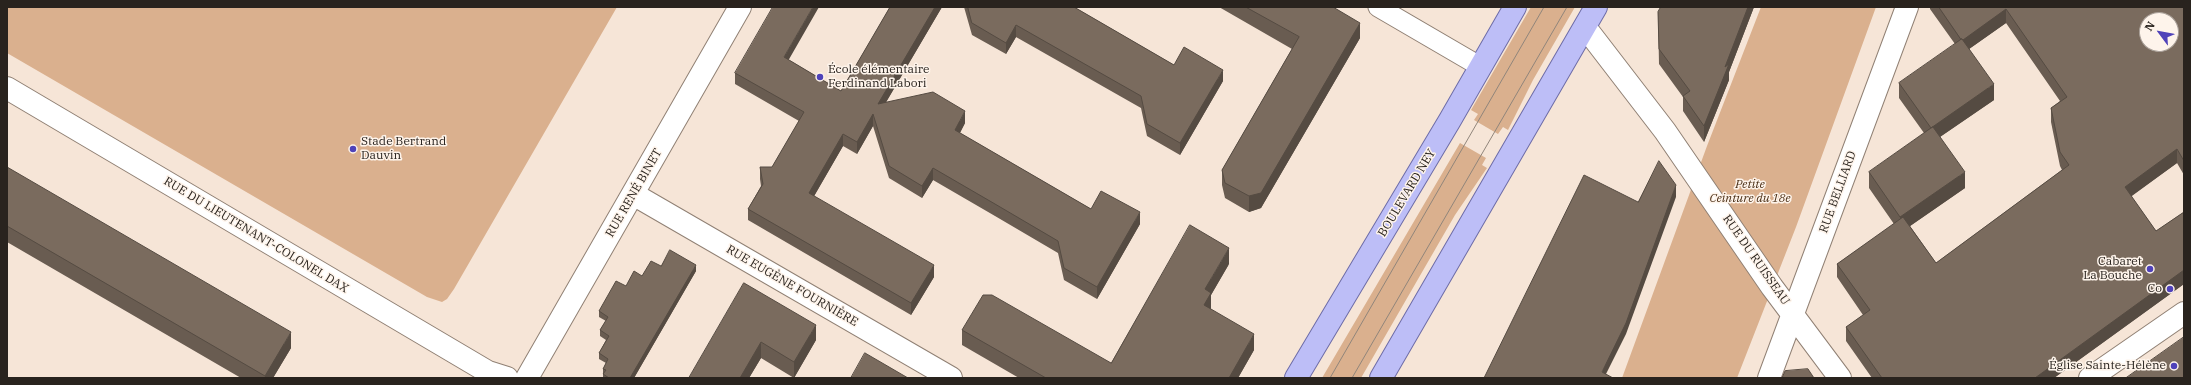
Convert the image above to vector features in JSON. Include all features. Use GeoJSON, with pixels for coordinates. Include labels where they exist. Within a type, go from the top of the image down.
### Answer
{"type":"FeatureCollection","features":[{"type":"Feature","properties":{"kind":"main road","name":"BOULEVARD NEY"},"geometry":{"type":"LineString","coordinates":[[1296,378],[1481,67],[1515,7]]}},
{"type":"Feature","properties":{"kind":"main road"},"geometry":{"type":"LineString","coordinates":[[1381,378],[1596,7]]}},
{"type":"Feature","properties":{"kind":"street","name":"RUE RENÉ BINET"},"geometry":{"type":"LineString","coordinates":[[527,378],[740,7]]}},
{"type":"Feature","properties":{"kind":"street"},"geometry":{"type":"LineString","coordinates":[[1378,7],[1481,67]]}},
{"type":"Feature","properties":{"kind":"street","name":"RUE BELLIARD"},"geometry":{"type":"LineString","coordinates":[[1769,378],[1907,7]]}},
{"type":"Feature","properties":{"kind":"street","name":"RUE DU RUISSEAU"},"geometry":{"type":"LineString","coordinates":[[1585,27],[1665,131],[1772,287],[1793,312],[1840,378]]}},
{"type":"Feature","properties":{"kind":"street","name":"RUE DU LIEUTENANT-COLONEL DAX"},"geometry":{"type":"LineString","coordinates":[[7,88],[481,368],[507,378]]}},
{"type":"Feature","properties":{"kind":"street","name":"RUE EUGÈNE FOURNIÈRE"},"geometry":{"type":"LineString","coordinates":[[633,194],[951,378]]}},
{"type":"Feature","properties":{"kind":"street"},"geometry":{"type":"LineString","coordinates":[[2090,378],[2184,313]]}},
{"type":"Feature","properties":{"kind":"green space","name":"Stade Bertrand Dauvin"},"geometry":{"type":"Polygon","coordinates":[[[7,7],[617,7],[454,289],[447,299],[442,302],[427,297],[7,53],[7,7]]]}},
{"type":"Feature","properties":{"kind":"green space"},"geometry":{"type":"Polygon","coordinates":[[[1531,7],[1575,7],[1533,80],[1508,130],[1503,127],[1498,134],[1474,120],[1478,114],[1471,110],[1531,7]]]}},
{"type":"Feature","properties":{"kind":"green space","name":"Petite Ceinture du 18e"},"geometry":{"type":"Polygon","coordinates":[[[1761,7],[1876,7],[1796,227],[1737,378],[1622,378],[1707,146],[1761,7]]]}},
{"type":"Feature","properties":{"kind":"green space"},"geometry":{"type":"Polygon","coordinates":[[[1460,143],[1486,158],[1482,165],[1487,168],[1455,215],[1361,378],[1322,378],[1460,143]]]}},
{"type":"Feature","properties":{"kind":"building"},"geometry":{"type":"Polygon","coordinates":[[[773,7],[813,7],[784,57],[841,91],[890,7],[935,7],[878,104],[933,92],[965,111],[955,130],[1091,209],[1101,191],[1140,212],[1097,287],[1064,268],[1058,241],[995,204],[933,168],[922,186],[889,166],[873,114],[857,142],[843,134],[809,193],[934,265],[911,303],[748,209],[763,184],[760,167],[772,167],[804,112],[735,73],[773,7]]]}},
{"type":"Feature","properties":{"kind":"building"},"geometry":{"type":"Polygon","coordinates":[[[968,7],[1074,7],[1174,65],[1184,47],[1223,70],[1180,143],[1147,124],[1141,96],[1016,25],[1006,43],[972,23],[968,7]]]}},
{"type":"Feature","properties":{"kind":"building"},"geometry":{"type":"Polygon","coordinates":[[[1246,7],[1333,7],[1360,23],[1261,193],[1249,196],[1225,183],[1222,170],[1299,37],[1246,7]]]}},
{"type":"Feature","properties":{"kind":"building"},"geometry":{"type":"Polygon","coordinates":[[[1661,7],[1748,7],[1725,67],[1729,64],[1704,126],[1683,96],[1690,91],[1659,49],[1658,12],[1661,7]]]}},
{"type":"Feature","properties":{"kind":"building"},"geometry":{"type":"Polygon","coordinates":[[[1939,7],[2184,7],[2184,161],[2177,149],[2125,187],[2156,231],[2184,212],[2184,270],[2035,378],[1882,378],[1846,327],[1870,310],[1837,264],[1903,217],[1936,263],[2069,165],[2060,152],[2051,108],[2067,97],[2006,9],[1963,40],[1939,7]]]}},
{"type":"Feature","properties":{"kind":"building"},"geometry":{"type":"Polygon","coordinates":[[[1962,39],[1994,84],[1931,128],[1899,83],[1962,39]]]}},
{"type":"Feature","properties":{"kind":"building"},"geometry":{"type":"Polygon","coordinates":[[[1933,127],[1965,172],[1900,217],[1869,172],[1933,127]]]}},
{"type":"Feature","properties":{"kind":"building"},"geometry":{"type":"Polygon","coordinates":[[[1659,161],[1676,185],[1626,323],[1602,372],[1613,378],[1484,378],[1584,175],[1638,202],[1659,161]]]}},
{"type":"Feature","properties":{"kind":"building"},"geometry":{"type":"Polygon","coordinates":[[[7,167],[291,332],[265,376],[7,226],[7,167]]]}},
{"type":"Feature","properties":{"kind":"building"},"geometry":{"type":"Polygon","coordinates":[[[1190,225],[1229,248],[1205,289],[1211,293],[1204,305],[1254,334],[1229,378],[1046,378],[962,330],[983,295],[992,295],[1111,363],[1190,225]]]}},
{"type":"Feature","properties":{"kind":"building"},"geometry":{"type":"Polygon","coordinates":[[[670,250],[696,265],[630,378],[609,378],[603,374],[606,370],[603,369],[608,359],[599,353],[609,336],[600,330],[608,317],[599,311],[616,281],[626,286],[634,271],[642,276],[651,261],[661,266],[670,250]]]}},
{"type":"Feature","properties":{"kind":"building"},"geometry":{"type":"Polygon","coordinates":[[[744,283],[816,325],[794,362],[761,342],[740,378],[689,378],[744,283]]]}},
{"type":"Feature","properties":{"kind":"building"},"geometry":{"type":"Polygon","coordinates":[[[2184,337],[2184,378],[2126,378],[2184,337]]]}},
{"type":"Feature","properties":{"kind":"building"},"geometry":{"type":"Polygon","coordinates":[[[865,353],[908,378],[851,378],[865,353]]]}},
{"type":"Feature","properties":{"kind":"building"},"geometry":{"type":"Polygon","coordinates":[[[1808,369],[1814,378],[1782,378],[1785,371],[1808,369]]]}},
{"type":"Feature","properties":{"kind":"tram line"},"geometry":{"type":"LineString","coordinates":[[1330,378],[1544,7]]}},
{"type":"Feature","properties":{"kind":"tram line"},"geometry":{"type":"LineString","coordinates":[[1352,378],[1567,7]]}},
{"type":"Feature","properties":{"kind":"place","name":"École élémentaire Ferdinand Labori"},"geometry":{"type":"Point","coordinates":[820,77]}},
{"type":"Feature","properties":{"kind":"place","name":"Stade Bertrand Dauvin"},"geometry":{"type":"Point","coordinates":[353,149]}},
{"type":"Feature","properties":{"kind":"place","name":"Cabaret La Bouche"},"geometry":{"type":"Point","coordinates":[2150,269]}},
{"type":"Feature","properties":{"kind":"place","name":"Co"},"geometry":{"type":"Point","coordinates":[2170,289]}},
{"type":"Feature","properties":{"kind":"place","name":"Église Sainte-Hélène"},"geometry":{"type":"Point","coordinates":[2174,366]}}]}
